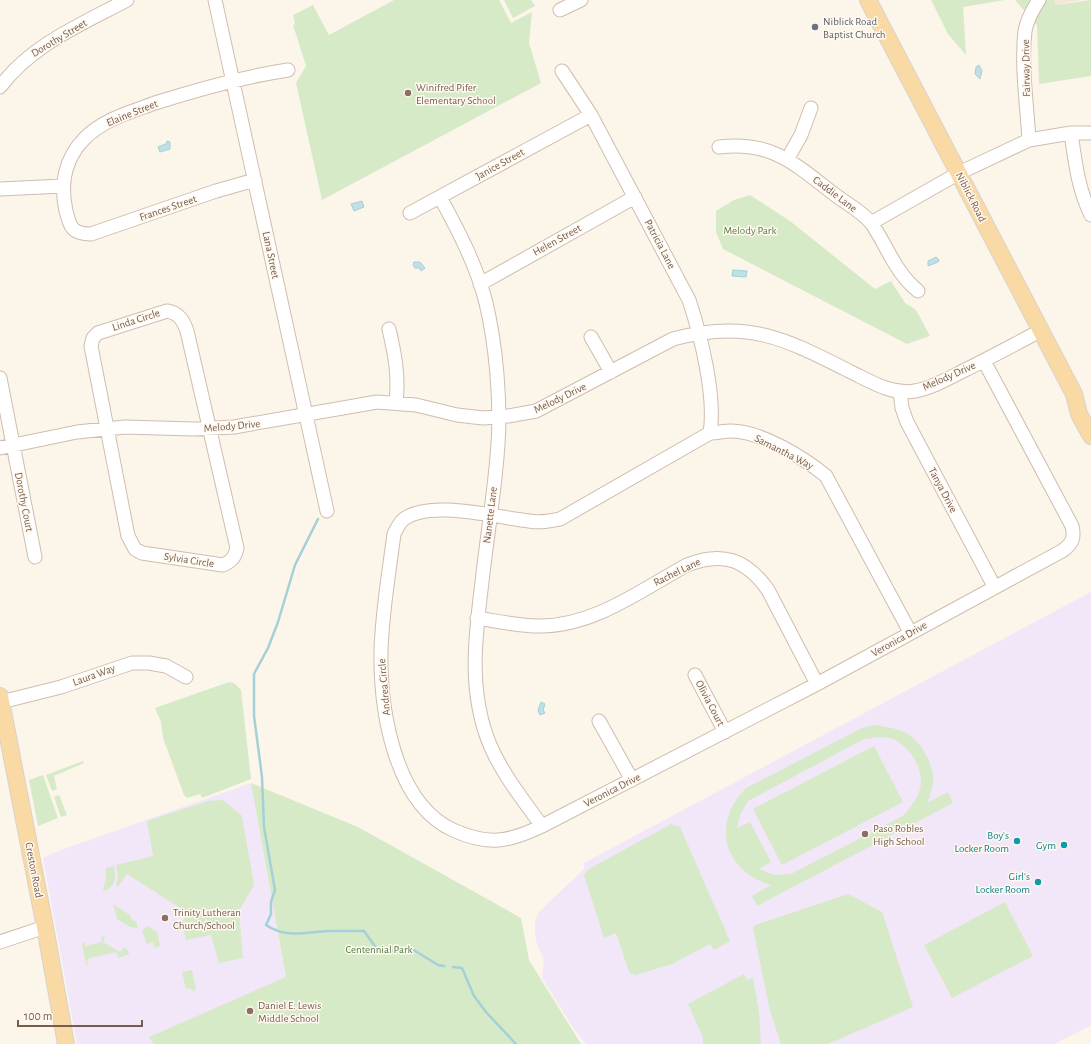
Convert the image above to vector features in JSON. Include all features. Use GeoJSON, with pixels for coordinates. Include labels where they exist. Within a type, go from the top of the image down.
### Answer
{"type":"FeatureCollection","features":[{"type":"Feature","properties":{"kind":"main road","name":"Niblick Road"},"geometry":{"type":"LineString","coordinates":[[868,0],[1040,331],[1074,394],[1091,415]]}},
{"type":"Feature","properties":{"kind":"main road","name":"Niblick Road"},"geometry":{"type":"LineString","coordinates":[[1074,394],[1079,414],[1091,436]]}},
{"type":"Feature","properties":{"kind":"main road","name":"Creston Road"},"geometry":{"type":"LineString","coordinates":[[1,699],[66,1044]]}},
{"type":"Feature","properties":{"kind":"street","name":"Dorothy Street"},"geometry":{"type":"LineString","coordinates":[[0,87],[22,62],[42,47],[127,0]]}},
{"type":"Feature","properties":{"kind":"street","name":"Lana Street"},"geometry":{"type":"LineString","coordinates":[[215,0],[327,511]]}},
{"type":"Feature","properties":{"kind":"street"},"geometry":{"type":"LineString","coordinates":[[560,10],[581,0]]}},
{"type":"Feature","properties":{"kind":"street","name":"Fairway Drive"},"geometry":{"type":"LineString","coordinates":[[1029,140],[1025,42],[1029,19],[1039,0]]}},
{"type":"Feature","properties":{"kind":"street","name":"Elaine Street"},"geometry":{"type":"LineString","coordinates":[[81,234],[73,230],[69,224],[62,186],[70,161],[76,150],[84,138],[95,129],[124,114],[187,93],[233,80],[288,70]]}},
{"type":"Feature","properties":{"kind":"street","name":"Patricia Lane"},"geometry":{"type":"LineString","coordinates":[[562,71],[591,115],[689,300],[707,373],[711,409],[710,433]]}},
{"type":"Feature","properties":{"kind":"street"},"geometry":{"type":"LineString","coordinates":[[788,158],[801,135],[810,108]]}},
{"type":"Feature","properties":{"kind":"street","name":"Janice Street"},"geometry":{"type":"LineString","coordinates":[[410,213],[591,115]]}},
{"type":"Feature","properties":{"kind":"street"},"geometry":{"type":"LineString","coordinates":[[871,223],[959,173],[1029,140],[1071,133],[1091,133]]}},
{"type":"Feature","properties":{"kind":"street"},"geometry":{"type":"LineString","coordinates":[[1071,133],[1077,177],[1084,200],[1091,215]]}},
{"type":"Feature","properties":{"kind":"street","name":"Caddie Lane"},"geometry":{"type":"LineString","coordinates":[[719,147],[747,146],[788,158],[871,223],[898,270],[905,280],[918,291]]}},
{"type":"Feature","properties":{"kind":"street","name":"Frances Street"},"geometry":{"type":"LineString","coordinates":[[81,234],[96,232],[216,191],[255,180]]}},
{"type":"Feature","properties":{"kind":"street"},"geometry":{"type":"LineString","coordinates":[[0,189],[62,186]]}},
{"type":"Feature","properties":{"kind":"street","name":"Nanette Lane"},"geometry":{"type":"LineString","coordinates":[[440,197],[469,255],[480,284],[486,302],[494,345],[498,443],[474,645],[475,682],[484,728],[500,764],[542,826]]}},
{"type":"Feature","properties":{"kind":"street","name":"Helen Street"},"geometry":{"type":"LineString","coordinates":[[480,284],[635,197]]}},
{"type":"Feature","properties":{"kind":"street","name":"Linda Circle"},"geometry":{"type":"LineString","coordinates":[[107,429],[91,346],[93,338],[98,333],[106,329],[167,310],[180,316],[187,331],[211,429]]}},
{"type":"Feature","properties":{"kind":"street"},"geometry":{"type":"LineString","coordinates":[[389,329],[398,366],[396,402]]}},
{"type":"Feature","properties":{"kind":"street","name":"Melody Drive"},"geometry":{"type":"LineString","coordinates":[[0,448],[78,432],[107,429],[143,427],[211,429],[234,427],[307,415],[357,404],[377,402],[396,402],[416,405],[458,415],[498,417],[536,411],[673,339],[698,332],[724,330],[750,331],[779,339],[804,348],[882,387],[900,391],[915,391],[941,382],[1040,331]]}},
{"type":"Feature","properties":{"kind":"street"},"geometry":{"type":"LineString","coordinates":[[592,337],[611,372]]}},
{"type":"Feature","properties":{"kind":"street","name":"Veronica Drive"},"geometry":{"type":"LineString","coordinates":[[542,826],[817,684],[1069,546],[1074,533],[1072,526],[984,361]]}},
{"type":"Feature","properties":{"kind":"street"},"geometry":{"type":"LineString","coordinates":[[0,378],[13,446]]}},
{"type":"Feature","properties":{"kind":"street","name":"Tanya Drive"},"geometry":{"type":"LineString","coordinates":[[900,391],[902,408],[907,422],[994,586]]}},
{"type":"Feature","properties":{"kind":"street","name":"Sylvia Circle"},"geometry":{"type":"LineString","coordinates":[[107,429],[128,536],[135,549],[142,553],[223,565],[230,562],[235,556],[237,548],[211,429]]}},
{"type":"Feature","properties":{"kind":"street","name":"Samantha Way"},"geometry":{"type":"LineString","coordinates":[[490,515],[538,522],[560,519],[710,433],[732,431],[765,439],[812,464],[826,476],[910,632]]}},
{"type":"Feature","properties":{"kind":"street","name":"Dorothy Court"},"geometry":{"type":"LineString","coordinates":[[13,446],[35,558]]}},
{"type":"Feature","properties":{"kind":"street","name":"Andrea Circle"},"geometry":{"type":"LineString","coordinates":[[490,515],[436,510],[412,514],[398,525],[394,534],[382,631],[383,689],[388,721],[394,751],[403,776],[412,794],[435,820],[470,837],[498,840],[517,837],[542,826]]}},
{"type":"Feature","properties":{"kind":"street","name":"Rachel Lane"},"geometry":{"type":"LineString","coordinates":[[477,618],[538,626],[561,625],[581,620],[599,613],[687,565],[701,559],[717,557],[746,566],[758,576],[768,590],[817,684]]}},
{"type":"Feature","properties":{"kind":"street","name":"Laura Way"},"geometry":{"type":"LineString","coordinates":[[1,699],[61,687],[132,663],[149,663],[166,666],[186,677]]}},
{"type":"Feature","properties":{"kind":"street","name":"Olivia Court"},"geometry":{"type":"LineString","coordinates":[[694,675],[725,732]]}},
{"type":"Feature","properties":{"kind":"street"},"geometry":{"type":"LineString","coordinates":[[599,721],[632,780]]}},
{"type":"Feature","properties":{"kind":"street"},"geometry":{"type":"LineString","coordinates":[[0,942],[45,927]]}},
{"type":"Feature","properties":{"kind":"shaded area"},"geometry":{"type":"Polygon","coordinates":[[[1054,0],[1083,0],[1056,5],[1054,0]]]}},
{"type":"Feature","properties":{"kind":"shaded area","name":"Paso Robles High School"},"geometry":{"type":"Polygon","coordinates":[[[1091,592],[1091,1025],[1055,1044],[586,1044],[574,1029],[542,978],[544,960],[536,941],[535,929],[535,921],[539,912],[584,869],[584,863],[1091,592]]]}},
{"type":"Feature","properties":{"kind":"shaded area","name":"Trinity Lutheran Church/School"},"geometry":{"type":"Polygon","coordinates":[[[251,783],[298,1044],[77,1044],[43,858],[61,850],[251,783]]]}},
{"type":"Feature","properties":{"kind":"green space","name":"Winifred Pifer Elementary School"},"geometry":{"type":"Polygon","coordinates":[[[394,0],[499,0],[511,23],[532,12],[529,43],[541,83],[322,200],[296,83],[306,66],[293,25],[295,24],[293,15],[313,5],[329,35],[394,0]]]}},
{"type":"Feature","properties":{"kind":"green space"},"geometry":{"type":"Polygon","coordinates":[[[504,0],[531,0],[535,6],[513,18],[504,0]]]}},
{"type":"Feature","properties":{"kind":"green space"},"geometry":{"type":"Polygon","coordinates":[[[931,0],[1005,0],[963,7],[966,55],[948,34],[931,0]]]}},
{"type":"Feature","properties":{"kind":"green space"},"geometry":{"type":"Polygon","coordinates":[[[1015,0],[1054,0],[1056,5],[1091,0],[1091,76],[1039,84],[1037,25],[1015,0]]]}},
{"type":"Feature","properties":{"kind":"green space","name":"Melody Park"},"geometry":{"type":"Polygon","coordinates":[[[750,195],[790,221],[875,289],[891,281],[905,303],[916,310],[930,336],[907,344],[723,249],[716,232],[716,211],[734,200],[750,195]]]}},
{"type":"Feature","properties":{"kind":"green space"},"geometry":{"type":"Polygon","coordinates":[[[229,682],[234,683],[241,690],[251,779],[202,798],[200,794],[187,798],[184,795],[163,738],[161,722],[155,708],[229,682]]]}},
{"type":"Feature","properties":{"kind":"green space"},"geometry":{"type":"Polygon","coordinates":[[[873,725],[894,729],[906,733],[916,740],[924,751],[932,770],[932,790],[927,803],[948,792],[953,803],[757,906],[752,896],[771,885],[755,878],[742,869],[733,857],[727,844],[726,830],[728,816],[735,802],[746,788],[862,728],[873,725]],[[880,737],[864,739],[748,801],[740,815],[737,828],[750,822],[771,862],[759,869],[774,875],[791,874],[903,816],[915,801],[919,792],[921,783],[919,770],[910,752],[900,743],[890,738],[880,737]]]}},
{"type":"Feature","properties":{"kind":"green space"},"geometry":{"type":"Polygon","coordinates":[[[874,746],[903,802],[782,865],[753,809],[874,746]]]}},
{"type":"Feature","properties":{"kind":"green space"},"geometry":{"type":"Polygon","coordinates":[[[83,761],[84,763],[54,776],[57,789],[52,791],[46,775],[83,761]]]}},
{"type":"Feature","properties":{"kind":"green space"},"geometry":{"type":"Polygon","coordinates":[[[43,775],[58,818],[38,826],[29,780],[43,775]]]}},
{"type":"Feature","properties":{"kind":"green space","name":"Centennial Park"},"geometry":{"type":"Polygon","coordinates":[[[251,783],[358,827],[521,918],[529,960],[581,1044],[154,1044],[149,1037],[286,977],[251,783]]]}},
{"type":"Feature","properties":{"kind":"green space"},"geometry":{"type":"Polygon","coordinates":[[[59,795],[67,815],[61,817],[54,797],[59,795]]]}},
{"type":"Feature","properties":{"kind":"green space"},"geometry":{"type":"Polygon","coordinates":[[[223,800],[242,816],[254,885],[239,911],[243,958],[219,963],[211,935],[186,940],[184,931],[176,931],[188,913],[127,874],[118,887],[116,886],[118,877],[116,865],[153,856],[147,821],[208,801],[223,800]]]}},
{"type":"Feature","properties":{"kind":"green space"},"geometry":{"type":"Polygon","coordinates":[[[671,824],[680,827],[730,941],[714,950],[710,944],[672,964],[635,975],[629,972],[616,933],[604,938],[584,875],[589,869],[671,824]]]}},
{"type":"Feature","properties":{"kind":"green space"},"geometry":{"type":"Polygon","coordinates":[[[114,866],[115,878],[113,885],[107,890],[103,891],[106,868],[114,866]]]}},
{"type":"Feature","properties":{"kind":"green space"},"geometry":{"type":"Polygon","coordinates":[[[848,894],[882,912],[913,1007],[828,1044],[781,1044],[770,1011],[753,928],[755,925],[848,894]]]}},
{"type":"Feature","properties":{"kind":"green space"},"geometry":{"type":"Polygon","coordinates":[[[1005,902],[1033,956],[952,998],[924,945],[1005,902]]]}},
{"type":"Feature","properties":{"kind":"green space"},"geometry":{"type":"Polygon","coordinates":[[[113,904],[130,915],[131,919],[137,923],[137,928],[130,927],[117,919],[113,904]]]}},
{"type":"Feature","properties":{"kind":"green space"},"geometry":{"type":"Polygon","coordinates":[[[148,926],[157,932],[160,946],[154,948],[153,942],[147,944],[142,930],[148,926]]]}},
{"type":"Feature","properties":{"kind":"green space"},"geometry":{"type":"Polygon","coordinates":[[[101,936],[105,937],[103,942],[120,952],[124,947],[128,950],[129,954],[118,958],[116,952],[90,958],[87,960],[88,964],[86,965],[82,944],[84,941],[85,946],[102,942],[101,936]]]}},
{"type":"Feature","properties":{"kind":"green space"},"geometry":{"type":"Polygon","coordinates":[[[192,970],[196,989],[193,991],[189,988],[186,989],[182,972],[192,970]]]}},
{"type":"Feature","properties":{"kind":"green space"},"geometry":{"type":"Polygon","coordinates":[[[744,974],[747,980],[753,978],[759,1012],[761,1044],[703,1044],[703,1037],[688,1004],[744,974]]]}},
{"type":"Feature","properties":{"kind":"water"},"geometry":{"type":"Polygon","coordinates":[[[979,65],[982,71],[980,79],[975,74],[976,67],[979,65]]]}},
{"type":"Feature","properties":{"kind":"water"},"geometry":{"type":"Polygon","coordinates":[[[167,141],[170,142],[170,149],[160,152],[158,147],[166,144],[167,141]]]}},
{"type":"Feature","properties":{"kind":"water"},"geometry":{"type":"Polygon","coordinates":[[[362,201],[364,207],[354,211],[351,204],[362,201]]]}},
{"type":"Feature","properties":{"kind":"water"},"geometry":{"type":"Polygon","coordinates":[[[936,257],[939,260],[938,262],[928,266],[928,261],[936,257]]]}},
{"type":"Feature","properties":{"kind":"water"},"geometry":{"type":"Polygon","coordinates":[[[414,262],[420,262],[425,268],[421,271],[420,268],[415,268],[413,265],[414,262]]]}},
{"type":"Feature","properties":{"kind":"water"},"geometry":{"type":"Polygon","coordinates":[[[733,270],[747,271],[746,277],[732,276],[733,270]]]}},
{"type":"Feature","properties":{"kind":"water"},"geometry":{"type":"Polygon","coordinates":[[[541,702],[545,704],[543,710],[545,713],[540,715],[538,710],[541,702]]]}},
{"type":"Feature","properties":{"kind":"waterway"},"geometry":{"type":"LineString","coordinates":[[318,519],[295,565],[278,622],[268,648],[254,674],[254,716],[262,777],[264,827],[275,890],[271,902],[271,914],[266,925],[281,932],[297,934],[329,931],[364,931],[379,952],[412,949],[438,965],[444,966]]}},
{"type":"Feature","properties":{"kind":"waterway"},"geometry":{"type":"LineString","coordinates":[[453,967],[462,968],[474,996],[486,1012],[516,1044]]}},
{"type":"Feature","properties":{"kind":"place","name":"Niblick Road Baptist Church"},"geometry":{"type":"Point","coordinates":[815,27]}},
{"type":"Feature","properties":{"kind":"place","name":"Winifred Pifer Elementary School"},"geometry":{"type":"Point","coordinates":[408,93]}},
{"type":"Feature","properties":{"kind":"place","name":"Paso Robles High School"},"geometry":{"type":"Point","coordinates":[865,834]}},
{"type":"Feature","properties":{"kind":"place","name":"Boy's Locker Room"},"geometry":{"type":"Point","coordinates":[1017,841]}},
{"type":"Feature","properties":{"kind":"place","name":"Gym"},"geometry":{"type":"Point","coordinates":[1064,845]}},
{"type":"Feature","properties":{"kind":"place","name":"Girl's Locker Room"},"geometry":{"type":"Point","coordinates":[1038,882]}},
{"type":"Feature","properties":{"kind":"place","name":"Trinity Lutheran Church/School"},"geometry":{"type":"Point","coordinates":[165,918]}},
{"type":"Feature","properties":{"kind":"place","name":"Daniel E. Lewis Middle School"},"geometry":{"type":"Point","coordinates":[250,1011]}}]}
